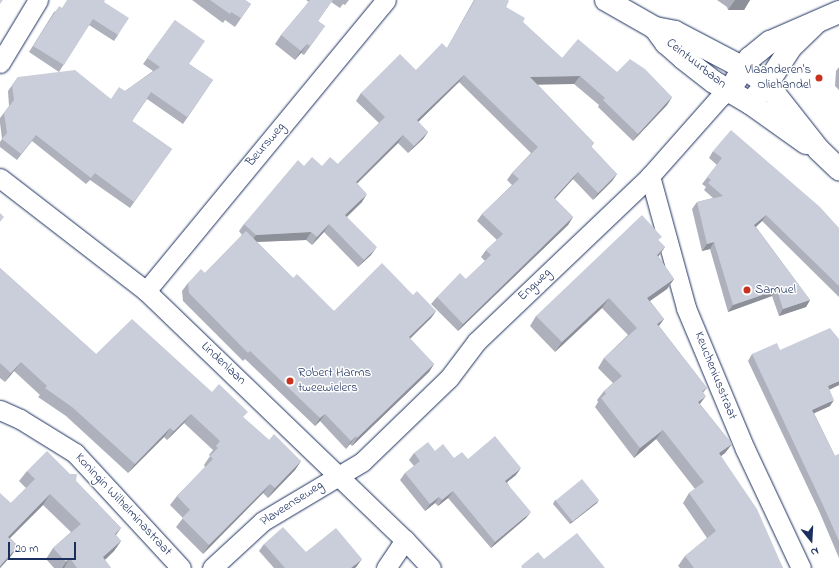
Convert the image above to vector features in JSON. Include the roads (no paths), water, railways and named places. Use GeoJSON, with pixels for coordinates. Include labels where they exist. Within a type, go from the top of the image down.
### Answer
{"type":"FeatureCollection","features":[{"type":"Feature","properties":{"kind":"main road","name":"Ceintuurbaan"},"geometry":{"type":"LineString","coordinates":[[606,0],[655,28],[675,32],[744,68],[767,84],[820,150],[839,169]]}},
{"type":"Feature","properties":{"kind":"main road"},"geometry":{"type":"LineString","coordinates":[[729,90],[750,58],[770,42],[839,12]]}},
{"type":"Feature","properties":{"kind":"main road"},"geometry":{"type":"LineString","coordinates":[[750,103],[767,84],[791,47],[816,23]]}},
{"type":"Feature","properties":{"kind":"main road","name":"Ceintuurbaan"},"geometry":{"type":"LineString","coordinates":[[655,28],[666,43],[683,58],[729,90],[771,116],[802,141],[820,150]]}},
{"type":"Feature","properties":{"kind":"street"},"geometry":{"type":"LineString","coordinates":[[0,63],[38,0]]}},
{"type":"Feature","properties":{"kind":"street","name":"Beursweg"},"geometry":{"type":"LineString","coordinates":[[146,291],[386,0]]}},
{"type":"Feature","properties":{"kind":"street","name":"Engweg"},"geometry":{"type":"LineString","coordinates":[[338,475],[362,462],[448,378],[477,341],[650,176],[729,90]]}},
{"type":"Feature","properties":{"kind":"street","name":"Keucheniusstraat"},"geometry":{"type":"LineString","coordinates":[[650,176],[686,308],[744,449],[801,568]]}},
{"type":"Feature","properties":{"kind":"street","name":"Lindenlaan"},"geometry":{"type":"LineString","coordinates":[[0,178],[146,291],[406,540],[431,568]]}},
{"type":"Feature","properties":{"kind":"street","name":"Koningin Wilhelminastraat"},"geometry":{"type":"LineString","coordinates":[[0,410],[20,419],[75,452],[181,568]]}},
{"type":"Feature","properties":{"kind":"street","name":"Plaveenseweg"},"geometry":{"type":"LineString","coordinates":[[212,568],[263,521],[338,475]]}},
{"type":"Feature","properties":{"kind":"street"},"geometry":{"type":"LineString","coordinates":[[386,568],[406,540]]}},
{"type":"Feature","properties":{"kind":"place","name":"Vlaanderen's Oliehandel"},"geometry":{"type":"Point","coordinates":[819,78]}},
{"type":"Feature","properties":{"kind":"place","name":"Samuel"},"geometry":{"type":"Point","coordinates":[747,290]}},
{"type":"Feature","properties":{"kind":"place","name":"Robert Harms tweewielers"},"geometry":{"type":"Point","coordinates":[290,381]}}]}
